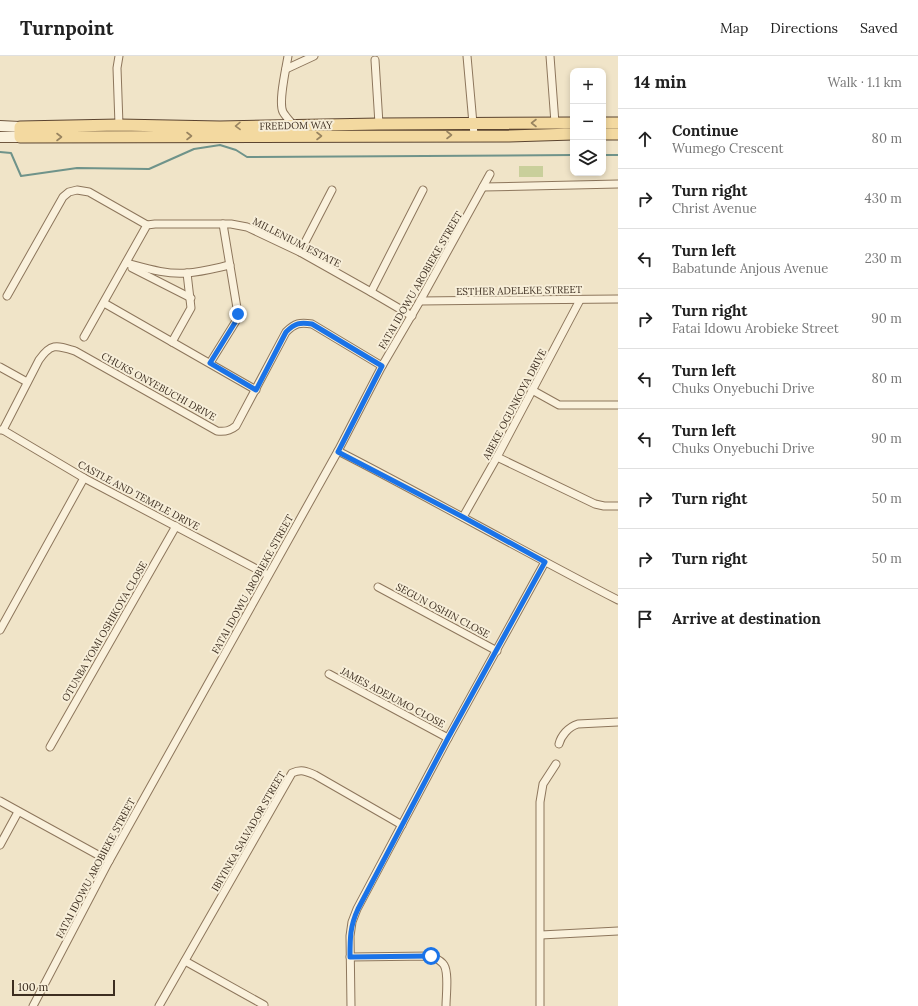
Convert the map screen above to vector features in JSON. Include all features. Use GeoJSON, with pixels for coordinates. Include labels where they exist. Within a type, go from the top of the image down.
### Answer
{"type":"FeatureCollection","features":[{"type":"Feature","properties":{"kind":"main road","name":"FREEDOM WAY"},"geometry":{"type":"LineString","coordinates":[[20,132],[119,125],[220,127],[570,123]]}},
{"type":"Feature","properties":{"kind":"main road"},"geometry":{"type":"LineString","coordinates":[[606,123],[618,123]]}},
{"type":"Feature","properties":{"kind":"main road","name":"FREEDOM WAY"},"geometry":{"type":"LineString","coordinates":[[20,132],[509,136],[570,134]]}},
{"type":"Feature","properties":{"kind":"main road"},"geometry":{"type":"LineString","coordinates":[[606,134],[618,134]]}},
{"type":"Feature","properties":{"kind":"street"},"geometry":{"type":"LineString","coordinates":[[119,56],[117,68],[119,125]]}},
{"type":"Feature","properties":{"kind":"street"},"geometry":{"type":"LineString","coordinates":[[288,56],[282,92],[282,105],[283,112],[293,125]]}},
{"type":"Feature","properties":{"kind":"street"},"geometry":{"type":"LineString","coordinates":[[286,68],[314,56]]}},
{"type":"Feature","properties":{"kind":"street"},"geometry":{"type":"LineString","coordinates":[[467,56],[474,135]]}},
{"type":"Feature","properties":{"kind":"street"},"geometry":{"type":"LineString","coordinates":[[550,56],[555,123]]}},
{"type":"Feature","properties":{"kind":"street"},"geometry":{"type":"LineString","coordinates":[[375,60],[379,124]]}},
{"type":"Feature","properties":{"kind":"street"},"geometry":{"type":"LineString","coordinates":[[0,126],[20,132]]}},
{"type":"Feature","properties":{"kind":"street"},"geometry":{"type":"LineString","coordinates":[[0,137],[20,132]]}},
{"type":"Feature","properties":{"kind":"street","name":"FATAI IDOWU AROBIEKE STREET"},"geometry":{"type":"LineString","coordinates":[[33,1006],[109,861],[338,452],[382,366],[412,316],[490,174]]}},
{"type":"Feature","properties":{"kind":"street"},"geometry":{"type":"LineString","coordinates":[[483,187],[618,184]]}},
{"type":"Feature","properties":{"kind":"street"},"geometry":{"type":"LineString","coordinates":[[7,296],[63,197],[69,192],[76,190],[89,192],[147,225],[84,336]]}},
{"type":"Feature","properties":{"kind":"street"},"geometry":{"type":"LineString","coordinates":[[300,252],[332,190]]}},
{"type":"Feature","properties":{"kind":"street"},"geometry":{"type":"LineString","coordinates":[[371,292],[423,190]]}},
{"type":"Feature","properties":{"kind":"street"},"geometry":{"type":"LineString","coordinates":[[210,363],[236,321],[238,314],[223,224]]}},
{"type":"Feature","properties":{"kind":"street","name":"MILLENIUM ESTATE"},"geometry":{"type":"LineString","coordinates":[[147,225],[223,224],[247,227],[300,252],[412,316]]}},
{"type":"Feature","properties":{"kind":"street"},"geometry":{"type":"LineString","coordinates":[[126,264],[175,274],[187,274],[230,265]]}},
{"type":"Feature","properties":{"kind":"street"},"geometry":{"type":"LineString","coordinates":[[126,264],[191,298]]}},
{"type":"Feature","properties":{"kind":"street"},"geometry":{"type":"LineString","coordinates":[[172,342],[191,308],[187,274]]}},
{"type":"Feature","properties":{"kind":"street","name":"ESTHER ADELEKE STREET"},"geometry":{"type":"LineString","coordinates":[[420,301],[618,299]]}},
{"type":"Feature","properties":{"kind":"street","name":"ABEKE OGUNKOYA DRIVE"},"geometry":{"type":"LineString","coordinates":[[463,517],[497,457],[580,300]]}},
{"type":"Feature","properties":{"kind":"street"},"geometry":{"type":"LineString","coordinates":[[104,303],[256,390]]}},
{"type":"Feature","properties":{"kind":"street","name":"CHUKS ONYEBUCHI DRIVE"},"geometry":{"type":"LineString","coordinates":[[1,430],[45,351],[53,346],[61,346],[74,351],[217,431],[224,432],[231,430],[236,426],[286,332],[293,325],[301,322],[312,324],[382,366]]}},
{"type":"Feature","properties":{"kind":"street"},"geometry":{"type":"LineString","coordinates":[[0,367],[27,382]]}},
{"type":"Feature","properties":{"kind":"street"},"geometry":{"type":"LineString","coordinates":[[532,390],[560,405],[618,405]]}},
{"type":"Feature","properties":{"kind":"street","name":"CASTLE AND TEMPLE DRIVE"},"geometry":{"type":"LineString","coordinates":[[1,430],[84,478],[268,575]]}},
{"type":"Feature","properties":{"kind":"street"},"geometry":{"type":"LineString","coordinates":[[338,452],[618,600]]}},
{"type":"Feature","properties":{"kind":"street"},"geometry":{"type":"LineString","coordinates":[[497,457],[595,504],[604,506],[618,506]]}},
{"type":"Feature","properties":{"kind":"street"},"geometry":{"type":"LineString","coordinates":[[1,626],[84,478]]}},
{"type":"Feature","properties":{"kind":"street","name":"OTUNBA YOMI OSHIKOYA CLOSE"},"geometry":{"type":"LineString","coordinates":[[50,747],[176,526]]}},
{"type":"Feature","properties":{"kind":"street"},"geometry":{"type":"LineString","coordinates":[[351,1006],[350,936],[352,922],[448,738],[545,562]]}},
{"type":"Feature","properties":{"kind":"street","name":"SEGUN OSHIN CLOSE"},"geometry":{"type":"LineString","coordinates":[[378,587],[497,651]]}},
{"type":"Feature","properties":{"kind":"street","name":"JAMES ADEJUMO CLOSE"},"geometry":{"type":"LineString","coordinates":[[329,674],[448,738]]}},
{"type":"Feature","properties":{"kind":"street"},"geometry":{"type":"LineString","coordinates":[[558,744],[565,732],[572,726],[578,724],[618,722]]}},
{"type":"Feature","properties":{"kind":"street"},"geometry":{"type":"LineString","coordinates":[[540,1006],[541,791],[543,784],[556,764]]}},
{"type":"Feature","properties":{"kind":"street","name":"IBIYINKA SALVADOR STREET"},"geometry":{"type":"LineString","coordinates":[[159,1006],[292,773],[299,770],[315,774],[402,825]]}},
{"type":"Feature","properties":{"kind":"street"},"geometry":{"type":"LineString","coordinates":[[0,801],[109,861]]}},
{"type":"Feature","properties":{"kind":"street"},"geometry":{"type":"LineString","coordinates":[[0,845],[18,812]]}},
{"type":"Feature","properties":{"kind":"street"},"geometry":{"type":"LineString","coordinates":[[541,935],[618,931]]}},
{"type":"Feature","properties":{"kind":"street"},"geometry":{"type":"LineString","coordinates":[[350,957],[431,956],[441,962],[446,970],[446,1006]]}},
{"type":"Feature","properties":{"kind":"street"},"geometry":{"type":"LineString","coordinates":[[184,961],[264,1005]]}},
{"type":"Feature","properties":{"kind":"green space"},"geometry":{"type":"Polygon","coordinates":[[[519,166],[543,166],[543,177],[519,177],[519,166]]]}},
{"type":"Feature","properties":{"kind":"waterway"},"geometry":{"type":"LineString","coordinates":[[0,152],[11,153],[21,176],[77,168],[149,169],[194,149],[220,145],[236,150],[247,157],[570,155]]}},
{"type":"Feature","properties":{"kind":"waterway"},"geometry":{"type":"LineString","coordinates":[[606,155],[618,155]]}},
{"type":"Feature","properties":{"kind":"route"},"geometry":{"type":"LineString","coordinates":[[238,314],[236,321],[210,363],[256,390],[286,332],[293,325],[301,322],[312,324],[382,366],[338,452],[387,476],[545,562],[448,738],[352,922],[350,957],[431,956]]}}]}
